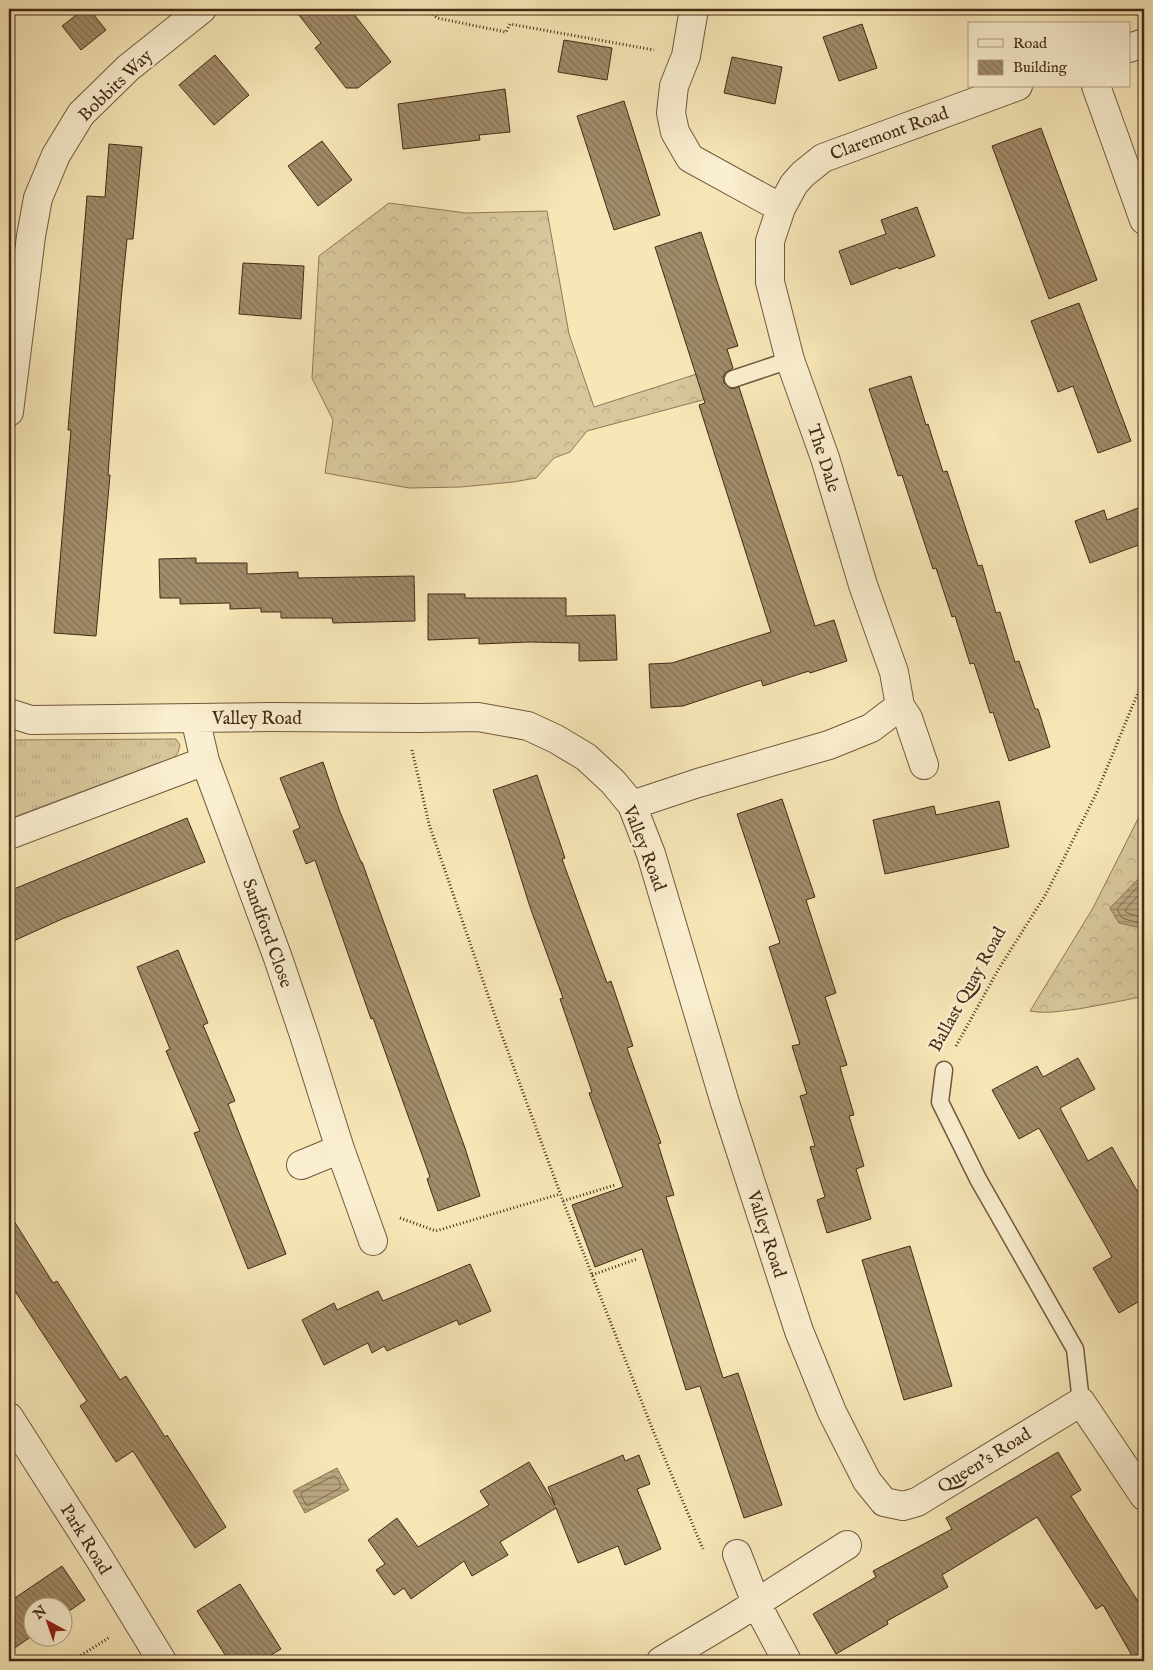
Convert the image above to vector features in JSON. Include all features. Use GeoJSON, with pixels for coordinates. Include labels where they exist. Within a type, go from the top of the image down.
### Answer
{"type":"FeatureCollection","features":[{"type":"Feature","properties":{"kind":"street","name":"Bobbits Way"},"geometry":{"type":"LineString","coordinates":[[9,412],[31,236],[38,198],[56,155],[81,114],[128,68],[202,9]]}},
{"type":"Feature","properties":{"kind":"street"},"geometry":{"type":"LineString","coordinates":[[694,9],[686,56],[674,86],[671,113],[675,132],[690,158],[781,208]]}},
{"type":"Feature","properties":{"kind":"street"},"geometry":{"type":"LineString","coordinates":[[1130,48],[1144,43]]}},
{"type":"Feature","properties":{"kind":"street","name":"Claremont Road"},"geometry":{"type":"LineString","coordinates":[[781,208],[794,184],[823,158],[1013,88]]}},
{"type":"Feature","properties":{"kind":"street"},"geometry":{"type":"LineString","coordinates":[[1097,88],[1144,220]]}},
{"type":"Feature","properties":{"kind":"street","name":"The Dale"},"geometry":{"type":"LineString","coordinates":[[781,208],[770,241],[770,282],[790,360],[825,458],[863,585],[894,672],[900,706],[908,718],[924,765]]}},
{"type":"Feature","properties":{"kind":"street"},"geometry":{"type":"LineString","coordinates":[[632,805],[698,783],[829,745],[871,728],[900,706]]}},
{"type":"Feature","properties":{"kind":"street","name":"Valley Road"},"geometry":{"type":"LineString","coordinates":[[9,713],[31,720],[478,717],[528,726],[556,739],[586,757],[613,782],[632,805],[651,854],[725,1103],[799,1331],[832,1412],[867,1481],[884,1502]]}},
{"type":"Feature","properties":{"kind":"street","name":"Sandford Close"},"geometry":{"type":"LineString","coordinates":[[195,718],[205,761],[284,976],[340,1150],[370,1233]]}},
{"type":"Feature","properties":{"kind":"street"},"geometry":{"type":"LineString","coordinates":[[9,834],[205,761]]}},
{"type":"Feature","properties":{"kind":"street"},"geometry":{"type":"LineString","coordinates":[[301,1165],[340,1150]]}},
{"type":"Feature","properties":{"kind":"street"},"geometry":{"type":"LineString","coordinates":[[1081,1402],[1144,1496]]}},
{"type":"Feature","properties":{"kind":"street","name":"Queen's Road"},"geometry":{"type":"LineString","coordinates":[[884,1502],[903,1506],[917,1502],[1081,1402]]}},
{"type":"Feature","properties":{"kind":"street","name":"Park Road"},"geometry":{"type":"LineString","coordinates":[[9,1417],[162,1661]]}},
{"type":"Feature","properties":{"kind":"street"},"geometry":{"type":"LineString","coordinates":[[661,1661],[847,1545]]}},
{"type":"Feature","properties":{"kind":"street"},"geometry":{"type":"LineString","coordinates":[[736,1554],[756,1603],[787,1661]]}},
{"type":"Feature","properties":{"kind":"lane"},"geometry":{"type":"LineString","coordinates":[[733,379],[790,360]]}},
{"type":"Feature","properties":{"kind":"lane","name":"Ballast Quay Road"},"geometry":{"type":"LineString","coordinates":[[944,1070],[940,1102],[978,1180],[1075,1349],[1081,1402]]}},
{"type":"Feature","properties":{"kind":"path"},"geometry":{"type":"LineString","coordinates":[[428,9],[437,18],[506,32],[510,24],[686,56]]}},
{"type":"Feature","properties":{"kind":"path","name":"Ballast Quay Road"},"geometry":{"type":"LineString","coordinates":[[944,1070],[976,1009],[1050,885],[1097,792],[1144,678]]}},
{"type":"Feature","properties":{"kind":"path"},"geometry":{"type":"LineString","coordinates":[[420,718],[411,748],[429,824],[500,1030],[563,1202],[654,1433],[707,1557]]}},
{"type":"Feature","properties":{"kind":"path"},"geometry":{"type":"LineString","coordinates":[[563,1202],[615,1185]]}},
{"type":"Feature","properties":{"kind":"path"},"geometry":{"type":"LineString","coordinates":[[370,1233],[396,1217],[436,1231],[560,1194]]}},
{"type":"Feature","properties":{"kind":"path"},"geometry":{"type":"LineString","coordinates":[[592,1275],[637,1259]]}},
{"type":"Feature","properties":{"kind":"path"},"geometry":{"type":"LineString","coordinates":[[72,1661],[136,1620]]}},
{"type":"Feature","properties":{"kind":"green space"},"geometry":{"type":"Polygon","coordinates":[[[389,203],[466,213],[547,211],[569,334],[594,407],[728,364],[736,391],[587,431],[570,452],[554,458],[536,478],[461,487],[409,488],[325,473],[333,420],[312,378],[319,256],[389,203]]]}},
{"type":"Feature","properties":{"kind":"green space"},"geometry":{"type":"Polygon","coordinates":[[[176,739],[180,745],[179,750],[170,760],[9,819],[9,740],[176,739]]]}},
{"type":"Feature","properties":{"kind":"green space"},"geometry":{"type":"Polygon","coordinates":[[[1144,807],[1144,996],[1078,1009],[1048,1012],[1030,1011],[1093,908],[1144,807]]]}},
{"type":"Feature","properties":{"kind":"water"},"geometry":{"type":"Polygon","coordinates":[[[1144,873],[1144,931],[1138,927],[1119,923],[1110,908],[1144,873]]]}},
{"type":"Feature","properties":{"kind":"water"},"geometry":{"type":"Polygon","coordinates":[[[337,1468],[349,1490],[305,1513],[293,1491],[337,1468]]]}},
{"type":"Feature","properties":{"kind":"building"},"geometry":{"type":"Polygon","coordinates":[[[84,9],[89,9],[106,30],[81,50],[62,26],[84,9]]]}},
{"type":"Feature","properties":{"kind":"building"},"geometry":{"type":"Polygon","coordinates":[[[294,9],[350,9],[391,62],[358,88],[346,88],[315,48],[321,43],[294,9]]]}},
{"type":"Feature","properties":{"kind":"building"},"geometry":{"type":"Polygon","coordinates":[[[862,24],[877,68],[839,81],[823,37],[862,24]]]}},
{"type":"Feature","properties":{"kind":"building"},"geometry":{"type":"Polygon","coordinates":[[[564,40],[612,48],[607,80],[558,72],[564,40]]]}},
{"type":"Feature","properties":{"kind":"building"},"geometry":{"type":"Polygon","coordinates":[[[215,55],[249,95],[214,125],[179,85],[215,55]]]}},
{"type":"Feature","properties":{"kind":"building"},"geometry":{"type":"Polygon","coordinates":[[[732,57],[782,67],[775,104],[724,93],[732,57]]]}},
{"type":"Feature","properties":{"kind":"building"},"geometry":{"type":"Polygon","coordinates":[[[505,89],[510,132],[479,135],[480,140],[403,149],[398,104],[505,89]]]}},
{"type":"Feature","properties":{"kind":"building"},"geometry":{"type":"Polygon","coordinates":[[[624,101],[660,215],[614,230],[577,116],[624,101]]]}},
{"type":"Feature","properties":{"kind":"building"},"geometry":{"type":"Polygon","coordinates":[[[1041,128],[1097,280],[1049,299],[992,146],[1041,128]]]}},
{"type":"Feature","properties":{"kind":"building"},"geometry":{"type":"Polygon","coordinates":[[[322,141],[352,180],[318,206],[288,166],[322,141]]]}},
{"type":"Feature","properties":{"kind":"building"},"geometry":{"type":"Polygon","coordinates":[[[109,144],[142,147],[133,239],[127,239],[121,300],[108,475],[110,475],[96,636],[54,633],[71,430],[68,430],[87,196],[105,197],[109,144]]]}},
{"type":"Feature","properties":{"kind":"building"},"geometry":{"type":"Polygon","coordinates":[[[917,207],[935,256],[899,269],[898,267],[851,285],[839,251],[886,234],[881,220],[917,207]]]}},
{"type":"Feature","properties":{"kind":"building"},"geometry":{"type":"Polygon","coordinates":[[[701,232],[738,346],[727,349],[733,368],[725,373],[723,377],[724,383],[731,389],[739,387],[815,626],[834,620],[847,661],[763,686],[761,680],[683,706],[651,708],[649,664],[672,663],[771,632],[699,405],[705,403],[655,247],[701,232]]]}},
{"type":"Feature","properties":{"kind":"building"},"geometry":{"type":"Polygon","coordinates":[[[243,263],[304,266],[301,319],[239,314],[243,263]]]}},
{"type":"Feature","properties":{"kind":"building"},"geometry":{"type":"Polygon","coordinates":[[[1079,303],[1131,441],[1098,453],[1073,386],[1058,392],[1031,321],[1079,303]]]}},
{"type":"Feature","properties":{"kind":"building"},"geometry":{"type":"Polygon","coordinates":[[[911,376],[943,472],[947,471],[978,566],[982,565],[996,613],[1000,612],[1015,662],[1019,661],[1035,709],[1038,709],[1050,747],[1009,761],[993,712],[990,713],[974,663],[970,664],[955,616],[952,617],[936,568],[933,569],[902,475],[898,476],[869,389],[911,376]]]}},
{"type":"Feature","properties":{"kind":"building"},"geometry":{"type":"Polygon","coordinates":[[[1138,508],[1144,525],[1144,543],[1090,563],[1075,521],[1104,510],[1107,520],[1138,508]]]}},
{"type":"Feature","properties":{"kind":"building"},"geometry":{"type":"Polygon","coordinates":[[[196,558],[196,563],[247,563],[247,574],[298,572],[298,578],[414,576],[415,621],[333,623],[332,618],[281,618],[281,612],[261,612],[261,608],[230,609],[230,603],[180,604],[180,598],[160,598],[159,559],[196,558]]]}},
{"type":"Feature","properties":{"kind":"building"},"geometry":{"type":"Polygon","coordinates":[[[428,594],[465,594],[465,598],[566,598],[566,616],[615,615],[617,660],[579,661],[579,643],[479,644],[479,638],[428,640],[428,594]]]}},
{"type":"Feature","properties":{"kind":"building"},"geometry":{"type":"Polygon","coordinates":[[[323,762],[340,812],[362,862],[465,1148],[480,1196],[438,1211],[427,1179],[430,1177],[373,1018],[371,1019],[315,860],[306,864],[293,831],[300,828],[280,778],[323,762]]]}},
{"type":"Feature","properties":{"kind":"building"},"geometry":{"type":"Polygon","coordinates":[[[537,775],[565,858],[562,859],[607,983],[611,981],[633,1046],[627,1048],[661,1143],[658,1144],[674,1195],[666,1197],[723,1378],[738,1373],[782,1505],[744,1518],[700,1386],[686,1390],[642,1249],[595,1267],[572,1205],[623,1187],[589,1093],[592,1092],[560,999],[563,998],[530,907],[493,790],[537,775]]]}},
{"type":"Feature","properties":{"kind":"building"},"geometry":{"type":"Polygon","coordinates":[[[782,799],[815,897],[806,900],[836,993],[825,997],[847,1065],[840,1067],[854,1115],[849,1116],[864,1166],[856,1169],[871,1219],[827,1233],[817,1200],[825,1197],[810,1147],[815,1146],[800,1096],[807,1094],[792,1046],[800,1044],[769,947],[780,943],[737,814],[782,799]]]}},
{"type":"Feature","properties":{"kind":"building"},"geometry":{"type":"Polygon","coordinates":[[[999,801],[1009,847],[885,874],[873,820],[934,806],[936,815],[999,801]]]}},
{"type":"Feature","properties":{"kind":"building"},"geometry":{"type":"Polygon","coordinates":[[[187,818],[205,862],[62,919],[9,943],[9,891],[187,818]]]}},
{"type":"Feature","properties":{"kind":"building"},"geometry":{"type":"Polygon","coordinates":[[[178,950],[208,1023],[203,1025],[235,1101],[228,1104],[286,1254],[248,1269],[194,1133],[200,1131],[166,1051],[170,1049],[137,967],[178,950]]]}},
{"type":"Feature","properties":{"kind":"building"},"geometry":{"type":"Polygon","coordinates":[[[1078,1058],[1095,1089],[1060,1108],[1088,1161],[1112,1147],[1144,1203],[1144,1313],[1138,1302],[1119,1313],[1093,1268],[1112,1257],[1039,1128],[1019,1139],[992,1090],[1037,1066],[1043,1077],[1078,1058]]]}},
{"type":"Feature","properties":{"kind":"building"},"geometry":{"type":"Polygon","coordinates":[[[9,1213],[53,1283],[57,1281],[120,1380],[126,1376],[165,1437],[167,1435],[226,1527],[195,1548],[133,1451],[116,1462],[80,1406],[87,1401],[9,1282],[9,1213]]]}},
{"type":"Feature","properties":{"kind":"building"},"geometry":{"type":"Polygon","coordinates":[[[910,1246],[952,1386],[904,1400],[862,1260],[910,1246]]]}},
{"type":"Feature","properties":{"kind":"building"},"geometry":{"type":"Polygon","coordinates":[[[470,1264],[491,1311],[459,1325],[457,1320],[387,1351],[384,1346],[372,1353],[368,1343],[324,1365],[302,1320],[334,1303],[337,1310],[378,1291],[383,1301],[470,1264]]]}},
{"type":"Feature","properties":{"kind":"building"},"geometry":{"type":"Polygon","coordinates":[[[1058,1452],[1081,1490],[1071,1496],[1144,1611],[1144,1661],[1135,1661],[1103,1605],[1096,1609],[1037,1517],[942,1575],[948,1587],[887,1621],[888,1624],[836,1654],[813,1614],[876,1577],[873,1571],[952,1529],[946,1518],[1058,1452]]]}},
{"type":"Feature","properties":{"kind":"building"},"geometry":{"type":"Polygon","coordinates":[[[623,1455],[625,1461],[639,1455],[650,1484],[637,1489],[661,1549],[625,1565],[618,1546],[578,1563],[556,1508],[500,1542],[508,1555],[472,1576],[464,1561],[411,1599],[404,1588],[394,1595],[376,1570],[385,1564],[368,1540],[397,1518],[418,1547],[489,1505],[480,1491],[529,1462],[555,1505],[548,1487],[623,1455]]]}},
{"type":"Feature","properties":{"kind":"building"},"geometry":{"type":"Polygon","coordinates":[[[62,1566],[85,1600],[72,1609],[72,1598],[22,1598],[22,1643],[9,1652],[9,1602],[62,1566]]]}},
{"type":"Feature","properties":{"kind":"building"},"geometry":{"type":"Polygon","coordinates":[[[240,1584],[281,1649],[261,1661],[229,1661],[197,1611],[240,1584]]]}}]}
